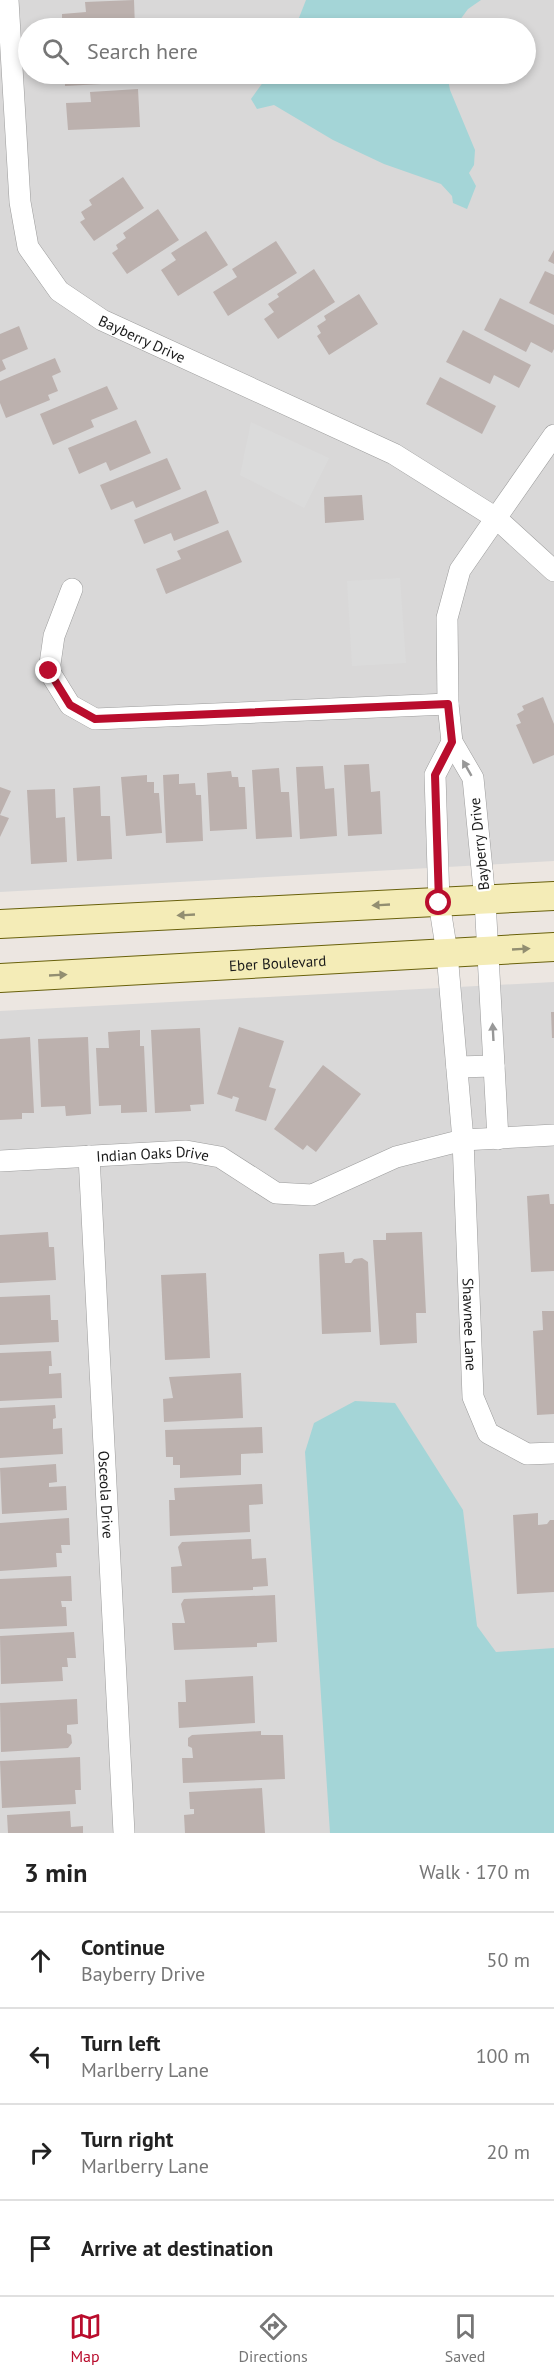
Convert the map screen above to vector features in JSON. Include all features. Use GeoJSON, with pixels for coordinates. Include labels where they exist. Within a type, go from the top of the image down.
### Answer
{"type":"FeatureCollection","features":[{"type":"Feature","properties":{"kind":"street","name":"Bayberry Drive"},"geometry":{"type":"LineString","coordinates":[[8,0],[20,202],[28,247],[59,291],[102,320],[394,454],[496,518]]}},
{"type":"Feature","properties":{"kind":"street","name":"Bayberry Drive"},"geometry":{"type":"LineString","coordinates":[[489,950],[473,778],[452,742],[448,704],[447,618],[460,570],[554,435]]}},
{"type":"Feature","properties":{"kind":"street"},"geometry":{"type":"LineString","coordinates":[[496,518],[554,571]]}},
{"type":"Feature","properties":{"kind":"street"},"geometry":{"type":"LineString","coordinates":[[72,589],[54,636],[49,671],[70,705],[95,719],[448,704]]}},
{"type":"Feature","properties":{"kind":"street"},"geometry":{"type":"LineString","coordinates":[[452,742],[435,775],[439,903],[447,953],[463,1140]]}},
{"type":"Feature","properties":{"kind":"street"},"geometry":{"type":"LineString","coordinates":[[0,924],[554,896]]}},
{"type":"Feature","properties":{"kind":"street","name":"Eber Boulevard"},"geometry":{"type":"LineString","coordinates":[[0,978],[554,947]]}},
{"type":"Feature","properties":{"kind":"street"},"geometry":{"type":"LineString","coordinates":[[489,950],[498,1138]]}},
{"type":"Feature","properties":{"kind":"street"},"geometry":{"type":"LineString","coordinates":[[457,1067],[494,1066]]}},
{"type":"Feature","properties":{"kind":"street","name":"Indian Oaks Drive"},"geometry":{"type":"LineString","coordinates":[[0,1161],[186,1151],[219,1157],[276,1193],[312,1195],[396,1157],[463,1140],[554,1135]]}},
{"type":"Feature","properties":{"kind":"street","name":"Shawnee Lane"},"geometry":{"type":"LineString","coordinates":[[463,1140],[472,1396],[488,1433],[527,1454],[554,1453]]}},
{"type":"Feature","properties":{"kind":"street","name":"Osceola Drive"},"geometry":{"type":"LineString","coordinates":[[89,1156],[124,1833]]}},
{"type":"Feature","properties":{"kind":"shaded area"},"geometry":{"type":"Polygon","coordinates":[[[0,0],[554,0],[554,861],[0,892],[0,0]]]}},
{"type":"Feature","properties":{"kind":"shaded area"},"geometry":{"type":"Polygon","coordinates":[[[251,422],[329,458],[304,508],[240,475],[251,422]]]}},
{"type":"Feature","properties":{"kind":"shaded area"},"geometry":{"type":"Polygon","coordinates":[[[400,578],[406,663],[352,666],[347,581],[400,578]]]}},
{"type":"Feature","properties":{"kind":"shaded area"},"geometry":{"type":"Polygon","coordinates":[[[554,982],[554,1833],[0,1833],[0,1011],[554,982]]]}},
{"type":"Feature","properties":{"kind":"water"},"geometry":{"type":"Polygon","coordinates":[[[306,0],[481,0],[468,9],[461,18],[299,18],[306,0]]]}},
{"type":"Feature","properties":{"kind":"water"},"geometry":{"type":"Polygon","coordinates":[[[262,84],[449,84],[475,150],[474,165],[469,173],[476,186],[467,209],[453,203],[452,196],[441,184],[384,164],[333,140],[274,105],[257,109],[251,99],[262,84]]]}},
{"type":"Feature","properties":{"kind":"water"},"geometry":{"type":"Polygon","coordinates":[[[355,1401],[395,1403],[463,1510],[477,1626],[496,1652],[554,1648],[554,1833],[330,1833],[305,1452],[314,1423],[355,1401]]]}},
{"type":"Feature","properties":{"kind":"building"},"geometry":{"type":"Polygon","coordinates":[[[134,0],[135,18],[62,18],[62,14],[86,12],[85,2],[134,0]]]}},
{"type":"Feature","properties":{"kind":"building"},"geometry":{"type":"Polygon","coordinates":[[[65,84],[102,84],[65,86],[65,84]]]}},
{"type":"Feature","properties":{"kind":"building"},"geometry":{"type":"Polygon","coordinates":[[[138,89],[140,127],[68,130],[66,103],[91,102],[90,92],[138,89]]]}},
{"type":"Feature","properties":{"kind":"building"},"geometry":{"type":"Polygon","coordinates":[[[123,177],[144,208],[94,241],[80,222],[85,219],[81,212],[92,205],[89,200],[123,177]]]}},
{"type":"Feature","properties":{"kind":"building"},"geometry":{"type":"Polygon","coordinates":[[[158,209],[179,240],[127,274],[112,253],[118,249],[116,245],[126,238],[123,233],[158,209]]]}},
{"type":"Feature","properties":{"kind":"building"},"geometry":{"type":"Polygon","coordinates":[[[206,231],[228,265],[178,296],[161,270],[176,260],[171,253],[206,231]]]}},
{"type":"Feature","properties":{"kind":"building"},"geometry":{"type":"Polygon","coordinates":[[[276,241],[297,273],[228,316],[213,292],[237,277],[232,269],[276,241]]]}},
{"type":"Feature","properties":{"kind":"building"},"geometry":{"type":"Polygon","coordinates":[[[554,250],[554,264],[548,261],[554,250]]]}},
{"type":"Feature","properties":{"kind":"building"},"geometry":{"type":"Polygon","coordinates":[[[314,269],[335,302],[278,339],[264,319],[274,312],[268,304],[279,297],[277,294],[314,269]]]}},
{"type":"Feature","properties":{"kind":"building"},"geometry":{"type":"Polygon","coordinates":[[[545,271],[554,275],[554,315],[529,303],[545,271]]]}},
{"type":"Feature","properties":{"kind":"building"},"geometry":{"type":"Polygon","coordinates":[[[359,294],[378,324],[329,355],[317,336],[321,333],[317,326],[326,320],[324,316],[359,294]]]}},
{"type":"Feature","properties":{"kind":"building"},"geometry":{"type":"Polygon","coordinates":[[[500,298],[554,325],[552,353],[531,342],[526,352],[484,330],[500,298]]]}},
{"type":"Feature","properties":{"kind":"building"},"geometry":{"type":"Polygon","coordinates":[[[19,326],[28,349],[2,360],[6,369],[0,372],[0,334],[19,326]]]}},
{"type":"Feature","properties":{"kind":"building"},"geometry":{"type":"Polygon","coordinates":[[[463,330],[531,365],[519,388],[494,375],[490,384],[446,362],[463,330]]]}},
{"type":"Feature","properties":{"kind":"building"},"geometry":{"type":"Polygon","coordinates":[[[55,358],[61,372],[52,376],[58,391],[48,395],[50,400],[6,418],[0,403],[0,381],[55,358]]]}},
{"type":"Feature","properties":{"kind":"building"},"geometry":{"type":"Polygon","coordinates":[[[440,377],[496,406],[482,434],[426,404],[440,377]]]}},
{"type":"Feature","properties":{"kind":"building"},"geometry":{"type":"Polygon","coordinates":[[[107,386],[118,409],[91,420],[94,427],[53,445],[40,414],[107,386]]]}},
{"type":"Feature","properties":{"kind":"building"},"geometry":{"type":"Polygon","coordinates":[[[136,420],[151,453],[110,471],[106,462],[79,474],[68,448],[136,420]]]}},
{"type":"Feature","properties":{"kind":"building"},"geometry":{"type":"Polygon","coordinates":[[[167,458],[181,489],[136,508],[133,501],[111,510],[100,485],[167,458]]]}},
{"type":"Feature","properties":{"kind":"building"},"geometry":{"type":"Polygon","coordinates":[[[206,490],[219,523],[174,541],[171,533],[144,544],[134,520],[206,490]]]}},
{"type":"Feature","properties":{"kind":"building"},"geometry":{"type":"Polygon","coordinates":[[[362,495],[364,520],[325,523],[324,497],[362,495]]]}},
{"type":"Feature","properties":{"kind":"building"},"geometry":{"type":"Polygon","coordinates":[[[228,530],[242,562],[166,594],[156,569],[181,559],[177,551],[228,530]]]}},
{"type":"Feature","properties":{"kind":"building"},"geometry":{"type":"Polygon","coordinates":[[[543,697],[554,724],[554,755],[533,764],[516,725],[521,723],[517,714],[524,710],[522,706],[543,697]]]}},
{"type":"Feature","properties":{"kind":"building"},"geometry":{"type":"Polygon","coordinates":[[[369,764],[371,792],[380,791],[382,834],[348,836],[344,765],[369,764]]]}},
{"type":"Feature","properties":{"kind":"building"},"geometry":{"type":"Polygon","coordinates":[[[323,766],[325,789],[334,788],[337,836],[300,839],[296,767],[323,766]]]}},
{"type":"Feature","properties":{"kind":"building"},"geometry":{"type":"Polygon","coordinates":[[[279,768],[281,792],[289,792],[292,837],[256,839],[252,770],[279,768]]]}},
{"type":"Feature","properties":{"kind":"building"},"geometry":{"type":"Polygon","coordinates":[[[231,771],[232,777],[238,777],[239,787],[245,787],[247,829],[210,831],[207,773],[231,771]]]}},
{"type":"Feature","properties":{"kind":"building"},"geometry":{"type":"Polygon","coordinates":[[[179,774],[179,784],[195,783],[196,795],[201,795],[203,841],[166,843],[163,775],[179,774]]]}},
{"type":"Feature","properties":{"kind":"building"},"geometry":{"type":"Polygon","coordinates":[[[147,775],[147,782],[154,782],[154,793],[159,793],[162,833],[126,836],[121,777],[147,775]]]}},
{"type":"Feature","properties":{"kind":"building"},"geometry":{"type":"Polygon","coordinates":[[[100,786],[101,816],[110,816],[112,859],[77,861],[73,788],[100,786]]]}},
{"type":"Feature","properties":{"kind":"building"},"geometry":{"type":"Polygon","coordinates":[[[0,787],[11,791],[0,815],[0,787]]]}},
{"type":"Feature","properties":{"kind":"building"},"geometry":{"type":"Polygon","coordinates":[[[55,789],[56,818],[65,817],[67,862],[31,864],[27,790],[55,789]]]}},
{"type":"Feature","properties":{"kind":"building"},"geometry":{"type":"Polygon","coordinates":[[[0,815],[9,818],[0,837],[0,815]]]}},
{"type":"Feature","properties":{"kind":"building"},"geometry":{"type":"Polygon","coordinates":[[[551,1012],[554,1012],[554,1038],[552,1038],[551,1012]]]}},
{"type":"Feature","properties":{"kind":"building"},"geometry":{"type":"Polygon","coordinates":[[[239,1027],[284,1041],[269,1087],[276,1089],[266,1121],[235,1111],[239,1098],[233,1096],[232,1099],[217,1094],[239,1027]]]}},
{"type":"Feature","properties":{"kind":"building"},"geometry":{"type":"Polygon","coordinates":[[[200,1028],[204,1104],[190,1105],[191,1111],[155,1113],[151,1030],[200,1028]]]}},
{"type":"Feature","properties":{"kind":"building"},"geometry":{"type":"Polygon","coordinates":[[[140,1030],[140,1046],[144,1046],[147,1112],[121,1113],[121,1105],[99,1106],[96,1048],[109,1048],[108,1032],[140,1030]]]}},
{"type":"Feature","properties":{"kind":"building"},"geometry":{"type":"Polygon","coordinates":[[[30,1037],[34,1113],[22,1113],[22,1119],[0,1120],[0,1039],[30,1037]]]}},
{"type":"Feature","properties":{"kind":"building"},"geometry":{"type":"Polygon","coordinates":[[[88,1037],[91,1114],[66,1116],[65,1106],[41,1107],[38,1039],[88,1037]]]}},
{"type":"Feature","properties":{"kind":"building"},"geometry":{"type":"Polygon","coordinates":[[[323,1065],[361,1094],[316,1152],[307,1145],[303,1150],[274,1129],[323,1065]]]}},
{"type":"Feature","properties":{"kind":"building"},"geometry":{"type":"Polygon","coordinates":[[[549,1194],[550,1204],[554,1204],[554,1271],[531,1272],[527,1196],[549,1194]]]}},
{"type":"Feature","properties":{"kind":"building"},"geometry":{"type":"Polygon","coordinates":[[[48,1232],[49,1247],[54,1247],[56,1280],[0,1283],[0,1235],[48,1232]]]}},
{"type":"Feature","properties":{"kind":"building"},"geometry":{"type":"Polygon","coordinates":[[[422,1232],[426,1313],[416,1313],[417,1343],[380,1345],[373,1240],[386,1240],[386,1233],[422,1232]]]}},
{"type":"Feature","properties":{"kind":"building"},"geometry":{"type":"Polygon","coordinates":[[[344,1252],[345,1263],[362,1258],[368,1262],[371,1332],[322,1334],[319,1254],[344,1252]]]}},
{"type":"Feature","properties":{"kind":"building"},"geometry":{"type":"Polygon","coordinates":[[[206,1273],[210,1358],[165,1360],[161,1275],[206,1273]]]}},
{"type":"Feature","properties":{"kind":"building"},"geometry":{"type":"Polygon","coordinates":[[[50,1295],[51,1320],[58,1320],[59,1342],[0,1345],[0,1297],[50,1295]]]}},
{"type":"Feature","properties":{"kind":"building"},"geometry":{"type":"Polygon","coordinates":[[[542,1311],[554,1311],[554,1414],[537,1415],[533,1331],[543,1330],[542,1311]]]}},
{"type":"Feature","properties":{"kind":"building"},"geometry":{"type":"Polygon","coordinates":[[[51,1351],[52,1366],[49,1366],[49,1374],[61,1373],[62,1398],[0,1401],[0,1353],[51,1351]]]}},
{"type":"Feature","properties":{"kind":"building"},"geometry":{"type":"Polygon","coordinates":[[[241,1373],[243,1418],[164,1422],[163,1399],[173,1398],[169,1377],[241,1373]]]}},
{"type":"Feature","properties":{"kind":"building"},"geometry":{"type":"Polygon","coordinates":[[[55,1405],[56,1418],[53,1419],[53,1429],[62,1428],[63,1454],[0,1458],[0,1408],[55,1405]]]}},
{"type":"Feature","properties":{"kind":"building"},"geometry":{"type":"Polygon","coordinates":[[[262,1427],[263,1453],[241,1454],[241,1475],[180,1478],[180,1465],[173,1465],[173,1457],[166,1457],[165,1430],[262,1427]]]}},
{"type":"Feature","properties":{"kind":"building"},"geometry":{"type":"Polygon","coordinates":[[[56,1464],[57,1482],[49,1483],[49,1487],[66,1486],[67,1510],[2,1514],[0,1468],[56,1464]]]}},
{"type":"Feature","properties":{"kind":"building"},"geometry":{"type":"Polygon","coordinates":[[[262,1484],[263,1504],[249,1505],[250,1532],[170,1536],[169,1500],[175,1500],[174,1488],[262,1484]]]}},
{"type":"Feature","properties":{"kind":"building"},"geometry":{"type":"Polygon","coordinates":[[[538,1513],[538,1525],[554,1520],[554,1592],[517,1594],[513,1515],[538,1513]]]}},
{"type":"Feature","properties":{"kind":"building"},"geometry":{"type":"Polygon","coordinates":[[[69,1518],[70,1545],[61,1545],[62,1553],[56,1553],[57,1567],[0,1571],[0,1523],[69,1518]]]}},
{"type":"Feature","properties":{"kind":"building"},"geometry":{"type":"Polygon","coordinates":[[[251,1539],[252,1559],[266,1558],[268,1586],[253,1587],[253,1590],[172,1593],[171,1567],[182,1566],[178,1547],[182,1542],[251,1539]]]}},
{"type":"Feature","properties":{"kind":"building"},"geometry":{"type":"Polygon","coordinates":[[[71,1576],[72,1601],[61,1601],[62,1607],[66,1607],[67,1626],[0,1629],[0,1579],[71,1576]]]}},
{"type":"Feature","properties":{"kind":"building"},"geometry":{"type":"Polygon","coordinates":[[[275,1595],[277,1642],[257,1643],[257,1647],[174,1650],[172,1623],[185,1623],[181,1604],[184,1599],[275,1595]]]}},
{"type":"Feature","properties":{"kind":"building"},"geometry":{"type":"Polygon","coordinates":[[[74,1632],[76,1658],[67,1658],[68,1667],[62,1667],[63,1681],[1,1684],[0,1636],[74,1632]]]}},
{"type":"Feature","properties":{"kind":"building"},"geometry":{"type":"Polygon","coordinates":[[[253,1676],[255,1723],[179,1728],[178,1702],[186,1702],[185,1680],[253,1676]]]}},
{"type":"Feature","properties":{"kind":"building"},"geometry":{"type":"Polygon","coordinates":[[[77,1699],[78,1724],[67,1725],[67,1733],[71,1735],[72,1743],[68,1748],[1,1752],[0,1703],[77,1699]]]}},
{"type":"Feature","properties":{"kind":"building"},"geometry":{"type":"Polygon","coordinates":[[[261,1731],[261,1735],[283,1735],[285,1779],[183,1783],[182,1758],[193,1758],[192,1748],[188,1746],[188,1738],[192,1735],[261,1731]]]}},
{"type":"Feature","properties":{"kind":"building"},"geometry":{"type":"Polygon","coordinates":[[[80,1757],[81,1790],[75,1790],[76,1804],[2,1808],[0,1761],[80,1757]]]}},
{"type":"Feature","properties":{"kind":"building"},"geometry":{"type":"Polygon","coordinates":[[[262,1788],[265,1833],[185,1833],[184,1815],[194,1814],[194,1809],[190,1809],[189,1792],[262,1788]]]}},
{"type":"Feature","properties":{"kind":"building"},"geometry":{"type":"Polygon","coordinates":[[[70,1811],[71,1827],[83,1826],[83,1833],[8,1833],[7,1815],[70,1811]]]}},
{"type":"Feature","properties":{"kind":"route"},"geometry":{"type":"LineString","coordinates":[[49,671],[70,705],[95,719],[448,704],[452,742],[435,775],[439,903]]}}]}
